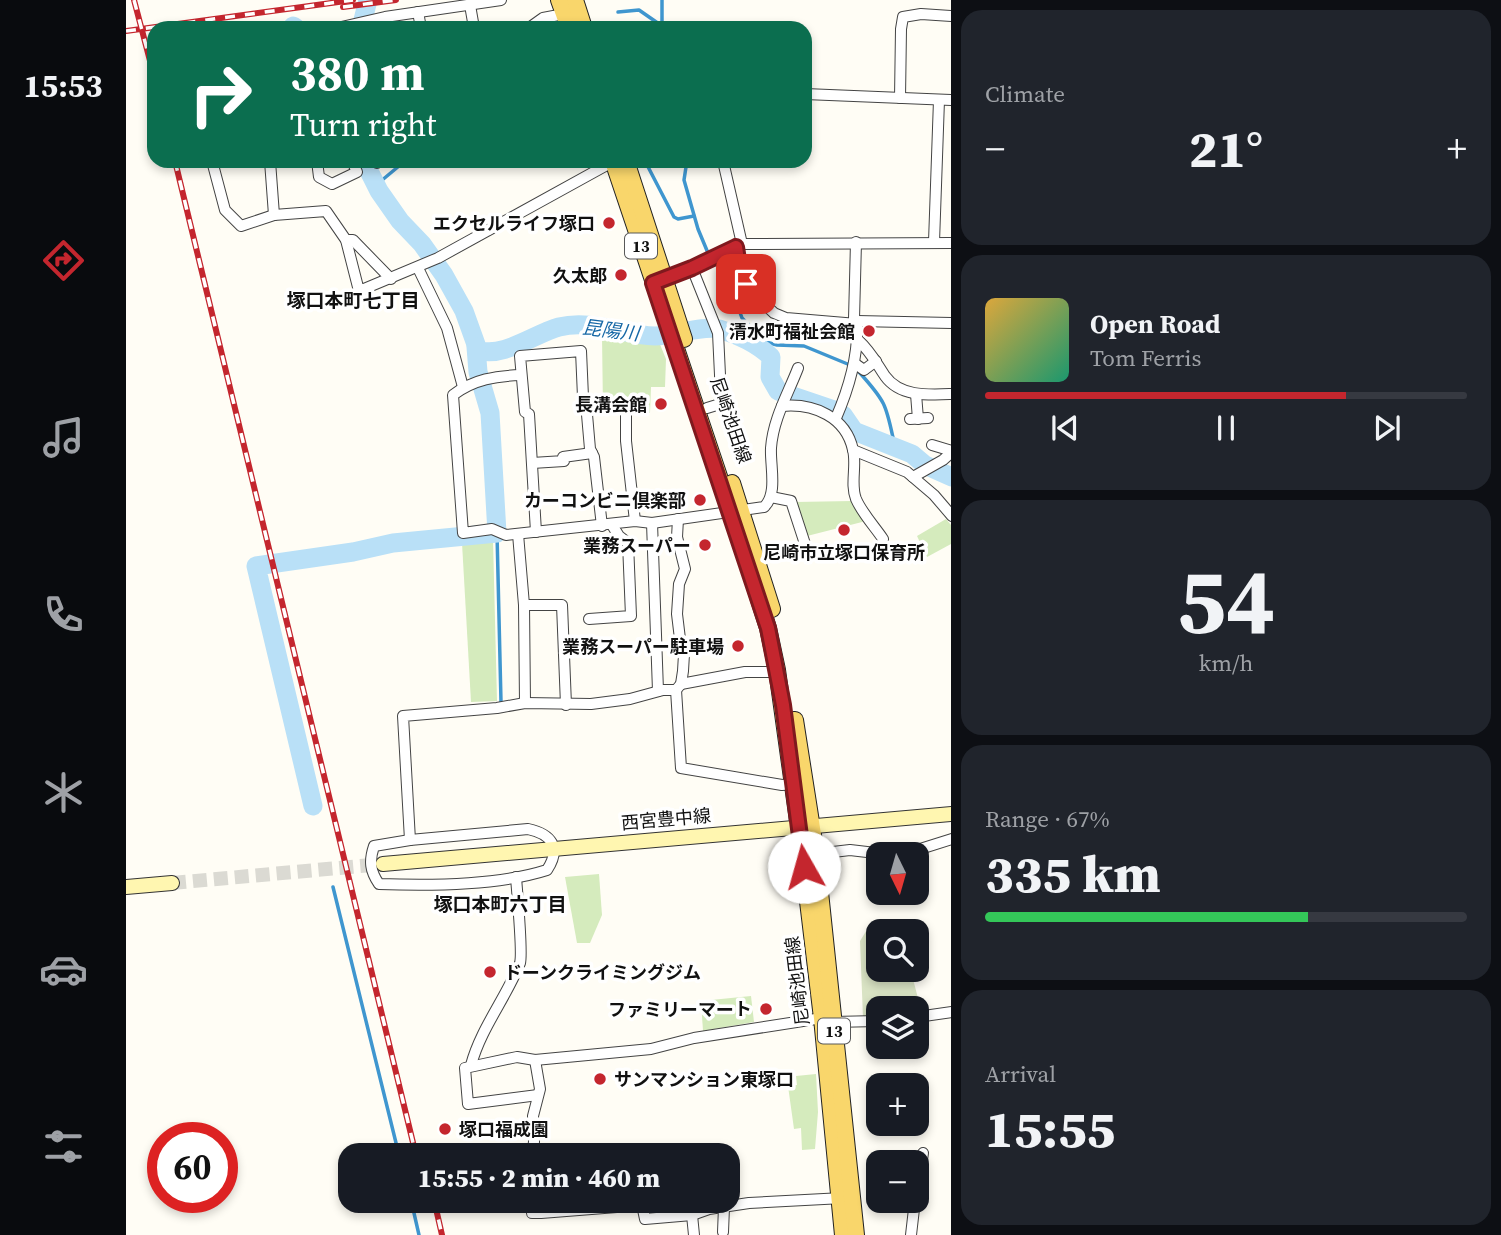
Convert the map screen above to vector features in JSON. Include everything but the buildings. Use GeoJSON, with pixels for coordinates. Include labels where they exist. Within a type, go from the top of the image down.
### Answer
{"type":"FeatureCollection","features":[{"type":"Feature","properties":{"kind":"main road"},"geometry":{"type":"LineString","coordinates":[[575,0],[582,21]]}},
{"type":"Feature","properties":{"kind":"main road","name":"尼崎池田線"},"geometry":{"type":"LineString","coordinates":[[619,168],[736,512],[764,579],[784,656],[827,1020],[845,1197],[843,1235]]}},
{"type":"Feature","properties":{"kind":"main road","name":"尼崎池田線"},"geometry":{"type":"LineString","coordinates":[[677,335],[707,408],[778,672],[793,784],[816,854],[827,1020]]}},
{"type":"Feature","properties":{"kind":"main road","name":"西宮豊中線"},"geometry":{"type":"LineString","coordinates":[[383,864],[951,814]]}},
{"type":"Feature","properties":{"kind":"main road"},"geometry":{"type":"LineString","coordinates":[[126,887],[172,883]]}},
{"type":"Feature","properties":{"kind":"main road","name":"尼崎池田線"},"geometry":{"type":"LineString","coordinates":[[845,1197],[856,1235]]}},
{"type":"Feature","properties":{"kind":"street"},"geometry":{"type":"LineString","coordinates":[[388,21],[418,12],[501,0]]}},
{"type":"Feature","properties":{"kind":"street"},"geometry":{"type":"LineString","coordinates":[[920,0],[921,14]]}},
{"type":"Feature","properties":{"kind":"street"},"geometry":{"type":"LineString","coordinates":[[470,5],[473,21]]}},
{"type":"Feature","properties":{"kind":"street"},"geometry":{"type":"LineString","coordinates":[[418,12],[420,21]]}},
{"type":"Feature","properties":{"kind":"street"},"geometry":{"type":"LineString","coordinates":[[538,21],[564,14]]}},
{"type":"Feature","properties":{"kind":"street"},"geometry":{"type":"LineString","coordinates":[[900,98],[903,17],[921,14],[951,16]]}},
{"type":"Feature","properties":{"kind":"street"},"geometry":{"type":"LineString","coordinates":[[363,21],[381,21]]}},
{"type":"Feature","properties":{"kind":"street"},"geometry":{"type":"LineString","coordinates":[[812,94],[951,100]]}},
{"type":"Feature","properties":{"kind":"street"},"geometry":{"type":"LineString","coordinates":[[934,242],[939,100]]}},
{"type":"Feature","properties":{"kind":"street"},"geometry":{"type":"LineString","coordinates":[[214,168],[225,210],[241,226],[274,215],[327,211],[346,240],[359,291],[418,268],[604,168]]}},
{"type":"Feature","properties":{"kind":"street"},"geometry":{"type":"LineString","coordinates":[[271,168],[274,215]]}},
{"type":"Feature","properties":{"kind":"street"},"geometry":{"type":"LineString","coordinates":[[318,168],[319,177],[332,184],[357,172],[355,168]]}},
{"type":"Feature","properties":{"kind":"street"},"geometry":{"type":"LineString","coordinates":[[724,168],[739,245],[738,260],[748,289],[774,313],[786,318],[951,323]]}},
{"type":"Feature","properties":{"kind":"street"},"geometry":{"type":"LineString","coordinates":[[346,240],[353,240],[391,279]]}},
{"type":"Feature","properties":{"kind":"street"},"geometry":{"type":"LineString","coordinates":[[856,243],[853,288],[858,340],[853,366],[837,414],[853,450],[855,498],[883,540]]}},
{"type":"Feature","properties":{"kind":"street"},"geometry":{"type":"LineString","coordinates":[[658,281],[739,245],[951,243]]}},
{"type":"Feature","properties":{"kind":"street"},"geometry":{"type":"LineString","coordinates":[[418,268],[447,328],[463,387]]}},
{"type":"Feature","properties":{"kind":"street"},"geometry":{"type":"LineString","coordinates":[[692,268],[717,329],[720,404],[707,408]]}},
{"type":"Feature","properties":{"kind":"street"},"geometry":{"type":"LineString","coordinates":[[858,340],[872,353],[894,386],[916,394],[951,394]]}},
{"type":"Feature","properties":{"kind":"street"},"geometry":{"type":"LineString","coordinates":[[536,532],[529,414],[525,412],[520,356],[581,351],[583,397],[590,449],[607,525],[628,542],[631,616],[589,619]]}},
{"type":"Feature","properties":{"kind":"street"},"geometry":{"type":"LineString","coordinates":[[853,366],[864,370],[876,361]]}},
{"type":"Feature","properties":{"kind":"street"},"geometry":{"type":"LineString","coordinates":[[521,375],[491,377],[463,387],[453,395],[463,533],[496,530],[506,535],[635,521],[652,523],[764,508],[771,497],[772,438],[797,368]]}},
{"type":"Feature","properties":{"kind":"street"},"geometry":{"type":"LineString","coordinates":[[916,394],[919,419]]}},
{"type":"Feature","properties":{"kind":"street"},"geometry":{"type":"LineString","coordinates":[[785,399],[794,405],[837,414]]}},
{"type":"Feature","properties":{"kind":"street"},"geometry":{"type":"LineString","coordinates":[[626,412],[625,441],[635,521]]}},
{"type":"Feature","properties":{"kind":"street"},"geometry":{"type":"LineString","coordinates":[[932,445],[951,451]]}},
{"type":"Feature","properties":{"kind":"street"},"geometry":{"type":"LineString","coordinates":[[853,450],[906,472],[934,495],[951,516]]}},
{"type":"Feature","properties":{"kind":"street"},"geometry":{"type":"LineString","coordinates":[[913,477],[951,451]]}},
{"type":"Feature","properties":{"kind":"street"},"geometry":{"type":"LineString","coordinates":[[532,463],[564,461],[563,457],[592,453]]}},
{"type":"Feature","properties":{"kind":"street"},"geometry":{"type":"LineString","coordinates":[[771,497],[791,501],[807,550]]}},
{"type":"Feature","properties":{"kind":"street"},"geometry":{"type":"LineString","coordinates":[[678,519],[677,537],[685,569],[679,584],[677,614],[684,654],[679,687],[681,768],[782,785],[793,784]]}},
{"type":"Feature","properties":{"kind":"street"},"geometry":{"type":"LineString","coordinates":[[652,523],[658,691]]}},
{"type":"Feature","properties":{"kind":"street"},"geometry":{"type":"LineString","coordinates":[[518,534],[524,606],[525,703]]}},
{"type":"Feature","properties":{"kind":"street"},"geometry":{"type":"LineString","coordinates":[[524,606],[562,606],[566,705]]}},
{"type":"Feature","properties":{"kind":"street"},"geometry":{"type":"LineString","coordinates":[[410,840],[403,716],[525,703],[566,705],[630,699],[745,672],[778,672]]}},
{"type":"Feature","properties":{"kind":"street"},"geometry":{"type":"LineString","coordinates":[[527,829],[542,832],[550,839],[554,849],[552,862],[547,870],[516,877],[426,886],[379,884],[372,874],[370,859],[374,846],[410,840],[527,829]]}},
{"type":"Feature","properties":{"kind":"street"},"geometry":{"type":"LineString","coordinates":[[816,854],[850,850],[884,854],[917,850],[951,839]]}},
{"type":"Feature","properties":{"kind":"street"},"geometry":{"type":"LineString","coordinates":[[475,1065],[476,1047],[486,1024],[521,961],[516,877]]}},
{"type":"Feature","properties":{"kind":"street"},"geometry":{"type":"LineString","coordinates":[[929,1015],[951,1012]]}},
{"type":"Feature","properties":{"kind":"street"},"geometry":{"type":"LineString","coordinates":[[538,1095],[468,1104],[465,1068],[517,1057],[535,1060],[651,1049],[694,1038],[827,1020],[866,1021]]}},
{"type":"Feature","properties":{"kind":"street"},"geometry":{"type":"LineString","coordinates":[[534,1143],[533,1116],[540,1089],[535,1060]]}},
{"type":"Feature","properties":{"kind":"street"},"geometry":{"type":"LineString","coordinates":[[740,1204],[845,1197]]}},
{"type":"Feature","properties":{"kind":"street"},"geometry":{"type":"LineString","coordinates":[[644,1213],[645,1219],[700,1213]]}},
{"type":"Feature","properties":{"kind":"street"},"geometry":{"type":"LineString","coordinates":[[723,1232],[724,1213]]}},
{"type":"Feature","properties":{"kind":"street"},"geometry":{"type":"LineString","coordinates":[[911,1235],[914,1213]]}},
{"type":"Feature","properties":{"kind":"street"},"geometry":{"type":"LineString","coordinates":[[692,1215],[694,1235]]}},
{"type":"Feature","properties":{"kind":"green space"},"geometry":{"type":"Polygon","coordinates":[[[602,336],[659,342],[666,359],[665,387],[651,387],[650,413],[603,410],[602,336]]]}},
{"type":"Feature","properties":{"kind":"green space"},"geometry":{"type":"Polygon","coordinates":[[[852,501],[866,521],[807,536],[795,502],[852,501]]]}},
{"type":"Feature","properties":{"kind":"green space"},"geometry":{"type":"Polygon","coordinates":[[[946,519],[951,525],[951,544],[927,557],[917,536],[946,519]]]}},
{"type":"Feature","properties":{"kind":"green space"},"geometry":{"type":"Polygon","coordinates":[[[493,540],[497,701],[471,702],[462,543],[493,540]]]}},
{"type":"Feature","properties":{"kind":"green space"},"geometry":{"type":"Polygon","coordinates":[[[599,874],[602,915],[590,943],[577,943],[565,877],[599,874]]]}},
{"type":"Feature","properties":{"kind":"green space"},"geometry":{"type":"Polygon","coordinates":[[[866,931],[866,982],[914,982],[917,996],[866,996],[866,1018],[863,1018],[860,941],[866,931]]]}},
{"type":"Feature","properties":{"kind":"green space"},"geometry":{"type":"Polygon","coordinates":[[[751,996],[754,1022],[703,1031],[701,1001],[751,996]]]}},
{"type":"Feature","properties":{"kind":"green space"},"geometry":{"type":"Polygon","coordinates":[[[816,1074],[818,1112],[815,1149],[802,1150],[801,1128],[794,1129],[788,1086],[797,1085],[796,1076],[816,1074]]]}},
{"type":"Feature","properties":{"kind":"waterway"},"geometry":{"type":"LineString","coordinates":[[363,21],[368,0]]}},
{"type":"Feature","properties":{"kind":"waterway"},"geometry":{"type":"LineString","coordinates":[[662,0],[662,21]]}},
{"type":"Feature","properties":{"kind":"waterway"},"geometry":{"type":"LineString","coordinates":[[618,12],[639,10],[655,21]]}},
{"type":"Feature","properties":{"kind":"waterway","name":"昆陽川"},"geometry":{"type":"LineString","coordinates":[[368,168],[379,191],[400,221],[422,244],[444,275],[464,311],[478,350],[498,351],[550,330],[571,325],[595,326],[655,336],[704,328],[719,329],[747,340],[771,357],[770,377],[778,391],[834,410],[843,415],[854,431],[912,454],[925,465],[951,477]]}},
{"type":"Feature","properties":{"kind":"waterway"},"geometry":{"type":"LineString","coordinates":[[381,181],[397,168]]}},
{"type":"Feature","properties":{"kind":"waterway"},"geometry":{"type":"LineString","coordinates":[[649,168],[674,217],[678,219],[694,216]]}},
{"type":"Feature","properties":{"kind":"waterway"},"geometry":{"type":"LineString","coordinates":[[686,168],[684,180],[698,229],[708,253],[728,280],[742,318],[766,342],[804,346],[850,365]]}},
{"type":"Feature","properties":{"kind":"waterway"},"geometry":{"type":"LineString","coordinates":[[313,806],[256,566],[353,552],[393,543],[497,533],[490,413],[478,372],[476,347]]}},
{"type":"Feature","properties":{"kind":"waterway"},"geometry":{"type":"LineString","coordinates":[[859,372],[876,391],[884,406],[895,447]]}},
{"type":"Feature","properties":{"kind":"waterway"},"geometry":{"type":"LineString","coordinates":[[497,533],[501,702]]}},
{"type":"Feature","properties":{"kind":"waterway"},"geometry":{"type":"LineString","coordinates":[[333,887],[396,1143]]}},
{"type":"Feature","properties":{"kind":"waterway"},"geometry":{"type":"LineString","coordinates":[[414,1213],[419,1235]]}},
{"type":"Feature","properties":{"kind":"tunnel"},"geometry":{"type":"LineString","coordinates":[[172,883],[383,864]]}},
{"type":"Feature","properties":{"kind":"railway"},"geometry":{"type":"LineString","coordinates":[[134,0],[147,49]]}},
{"type":"Feature","properties":{"kind":"railway"},"geometry":{"type":"LineString","coordinates":[[199,21],[353,0]]}},
{"type":"Feature","properties":{"kind":"railway"},"geometry":{"type":"LineString","coordinates":[[343,7],[396,0]]}},
{"type":"Feature","properties":{"kind":"railway"},"geometry":{"type":"LineString","coordinates":[[126,31],[147,28]]}},
{"type":"Feature","properties":{"kind":"railway"},"geometry":{"type":"LineString","coordinates":[[177,168],[413,1143]]}},
{"type":"Feature","properties":{"kind":"railway"},"geometry":{"type":"LineString","coordinates":[[437,1213],[442,1235]]}},
{"type":"Feature","properties":{"kind":"place","name":"エクセルライフ塚口"},"geometry":{"type":"Point","coordinates":[609,223]}},
{"type":"Feature","properties":{"kind":"place","name":"久太郎"},"geometry":{"type":"Point","coordinates":[621,275]}},
{"type":"Feature","properties":{"kind":"place","name":"清水町福祉会館"},"geometry":{"type":"Point","coordinates":[869,331]}},
{"type":"Feature","properties":{"kind":"place","name":"長溝会館"},"geometry":{"type":"Point","coordinates":[661,404]}},
{"type":"Feature","properties":{"kind":"place","name":"カーコンビニ倶楽部"},"geometry":{"type":"Point","coordinates":[700,500]}},
{"type":"Feature","properties":{"kind":"place","name":"尼崎市立塚口保育所"},"geometry":{"type":"Point","coordinates":[844,530]}},
{"type":"Feature","properties":{"kind":"place","name":"業務スーパー"},"geometry":{"type":"Point","coordinates":[705,545]}},
{"type":"Feature","properties":{"kind":"place","name":"業務スーパー駐車場"},"geometry":{"type":"Point","coordinates":[738,646]}},
{"type":"Feature","properties":{"kind":"place","name":"ドーンクライミングジム"},"geometry":{"type":"Point","coordinates":[490,972]}},
{"type":"Feature","properties":{"kind":"place","name":"ファミリーマート"},"geometry":{"type":"Point","coordinates":[766,1009]}},
{"type":"Feature","properties":{"kind":"place","name":"サンマンション東塚口"},"geometry":{"type":"Point","coordinates":[600,1079]}},
{"type":"Feature","properties":{"kind":"place","name":"塚口福成園"},"geometry":{"type":"Point","coordinates":[445,1129]}},
{"type":"Feature","properties":{"kind":"district","name":"塚口本町七丁目"},"geometry":{"type":"Point","coordinates":[353,300]}},
{"type":"Feature","properties":{"kind":"district","name":"塚口本町六丁目"},"geometry":{"type":"Point","coordinates":[500,904]}},
{"type":"Feature","properties":{"kind":"route"},"geometry":{"type":"LineString","coordinates":[[746,284],[736,247],[653,283],[768,628],[783,705],[804,867]]}}]}
